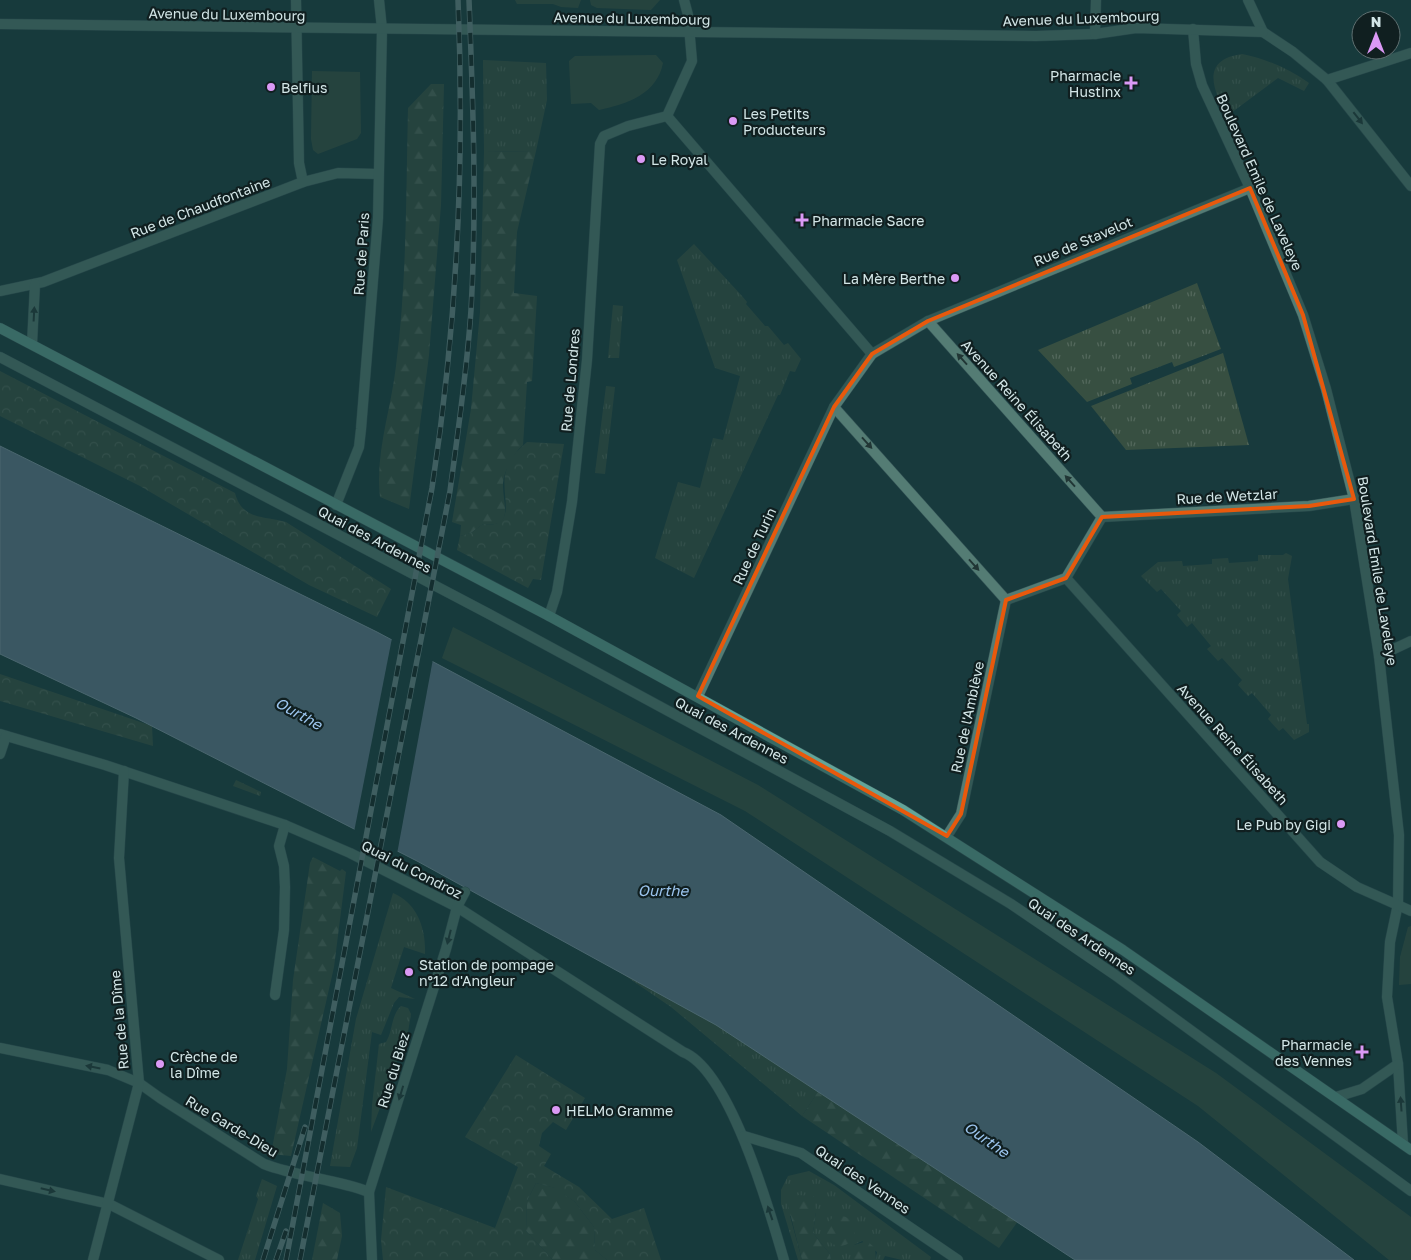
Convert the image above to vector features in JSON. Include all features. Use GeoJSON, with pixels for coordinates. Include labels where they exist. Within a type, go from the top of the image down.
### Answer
{"type":"FeatureCollection","features":[{"type":"Feature","properties":{"kind":"main road","name":"Quai des Ardennes"},"geometry":{"type":"LineString","coordinates":[[0,328],[549,616],[698,696],[947,836],[1123,950],[1407,1147]]}},
{"type":"Feature","properties":{"kind":"street"},"geometry":{"type":"LineString","coordinates":[[296,0],[299,163],[303,182]]}},
{"type":"Feature","properties":{"kind":"street","name":"Rue de Paris"},"geometry":{"type":"LineString","coordinates":[[336,505],[359,446],[378,218],[382,29],[379,0]]}},
{"type":"Feature","properties":{"kind":"street"},"geometry":{"type":"LineString","coordinates":[[684,0],[692,61],[667,116],[872,354]]}},
{"type":"Feature","properties":{"kind":"street"},"geometry":{"type":"LineString","coordinates":[[1095,34],[1096,0]]}},
{"type":"Feature","properties":{"kind":"street"},"geometry":{"type":"LineString","coordinates":[[1248,0],[1264,32],[1293,52],[1327,80],[1411,186]]}},
{"type":"Feature","properties":{"kind":"street","name":"Avenue du Luxembourg"},"geometry":{"type":"LineString","coordinates":[[0,24],[1036,36],[1095,34],[1136,28],[1264,32]]}},
{"type":"Feature","properties":{"kind":"street","name":"Boulevard Emile de Laveleye"},"geometry":{"type":"LineString","coordinates":[[1193,29],[1196,64],[1202,84],[1250,188],[1302,315],[1326,389],[1354,499],[1379,656],[1399,835],[1398,904],[1390,942],[1386,978],[1407,1147]]}},
{"type":"Feature","properties":{"kind":"street"},"geometry":{"type":"LineString","coordinates":[[1327,80],[1411,53]]}},
{"type":"Feature","properties":{"kind":"street","name":"Rue de Londres"},"geometry":{"type":"LineString","coordinates":[[549,616],[557,592],[572,502],[586,360],[600,144],[604,136],[628,126],[667,116]]}},
{"type":"Feature","properties":{"kind":"street","name":"Rue de Chaudfontaine"},"geometry":{"type":"LineString","coordinates":[[0,292],[35,284],[303,182],[338,173],[378,174]]}},
{"type":"Feature","properties":{"kind":"street","name":"Rue de Stavelot"},"geometry":{"type":"LineString","coordinates":[[928,321],[1250,188]]}},
{"type":"Feature","properties":{"kind":"street"},"geometry":{"type":"LineString","coordinates":[[32,344],[35,284]]}},
{"type":"Feature","properties":{"kind":"street"},"geometry":{"type":"LineString","coordinates":[[928,321],[872,354],[834,407],[1006,600],[1066,578],[1102,517]]}},
{"type":"Feature","properties":{"kind":"street","name":"Avenue Reine Élisabeth"},"geometry":{"type":"LineString","coordinates":[[928,321],[1102,517]]}},
{"type":"Feature","properties":{"kind":"street","name":"Quai des Ardennes"},"geometry":{"type":"LineString","coordinates":[[0,358],[489,614],[890,831],[1010,904],[1115,975],[1411,1191]]}},
{"type":"Feature","properties":{"kind":"street","name":"Rue de Turin"},"geometry":{"type":"LineString","coordinates":[[698,696],[834,407]]}},
{"type":"Feature","properties":{"kind":"street","name":"Rue de Wetzlar"},"geometry":{"type":"LineString","coordinates":[[1102,517],[1309,506],[1354,499]]}},
{"type":"Feature","properties":{"kind":"street","name":"Avenue Reine Élisabeth"},"geometry":{"type":"LineString","coordinates":[[1066,578],[1320,862],[1357,887],[1398,904]]}},
{"type":"Feature","properties":{"kind":"street","name":"Rue de l'Amblève"},"geometry":{"type":"LineString","coordinates":[[947,836],[961,814],[1006,600]]}},
{"type":"Feature","properties":{"kind":"street"},"geometry":{"type":"LineString","coordinates":[[1379,656],[1411,641]]}},
{"type":"Feature","properties":{"kind":"street"},"geometry":{"type":"LineString","coordinates":[[0,754],[3,735]]}},
{"type":"Feature","properties":{"kind":"street","name":"Quai du Condroz"},"geometry":{"type":"LineString","coordinates":[[3,735],[124,771],[285,825],[342,850],[457,907],[683,1052],[694,1056],[723,1095],[744,1136],[784,1260]]}},
{"type":"Feature","properties":{"kind":"street","name":"Rue de la Dîme"},"geometry":{"type":"LineString","coordinates":[[93,1260],[139,1083],[120,858],[124,771]]}},
{"type":"Feature","properties":{"kind":"street"},"geometry":{"type":"LineString","coordinates":[[275,995],[284,930],[284,866],[279,846],[285,825]]}},
{"type":"Feature","properties":{"kind":"street","name":"Rue du Biez"},"geometry":{"type":"LineString","coordinates":[[372,1260],[369,1192],[446,948],[457,907],[465,892]]}},
{"type":"Feature","properties":{"kind":"street"},"geometry":{"type":"LineString","coordinates":[[1398,904],[1411,911]]}},
{"type":"Feature","properties":{"kind":"street","name":"Rue Garde-Dieu"},"geometry":{"type":"LineString","coordinates":[[0,1048],[108,1070],[139,1083],[264,1164],[280,1170],[354,1186],[369,1192]]}},
{"type":"Feature","properties":{"kind":"street"},"geometry":{"type":"LineString","coordinates":[[1336,1097],[1362,1089],[1398,1064]]}},
{"type":"Feature","properties":{"kind":"street","name":"Quai des Vennes"},"geometry":{"type":"LineString","coordinates":[[744,1136],[801,1153],[958,1260]]}},
{"type":"Feature","properties":{"kind":"street"},"geometry":{"type":"LineString","coordinates":[[0,1179],[109,1204],[219,1260]]}},
{"type":"Feature","properties":{"kind":"highlighted area"},"geometry":{"type":"Polygon","coordinates":[[[1250,188],[1303,315],[1354,499],[1309,506],[1102,517],[1066,578],[1006,600],[961,814],[947,836],[698,696],[834,407],[872,354],[928,321],[1250,188]]]}},
{"type":"Feature","properties":{"kind":"green space"},"geometry":{"type":"Polygon","coordinates":[[[515,0],[581,0],[578,8],[561,7],[553,4],[517,4],[515,0]]]}},
{"type":"Feature","properties":{"kind":"green space"},"geometry":{"type":"Polygon","coordinates":[[[590,0],[660,0],[651,10],[597,8],[591,5],[590,0]]]}},
{"type":"Feature","properties":{"kind":"green space"},"geometry":{"type":"Polygon","coordinates":[[[1242,54],[1277,65],[1309,83],[1304,91],[1278,78],[1227,116],[1215,87],[1215,70],[1228,57],[1242,54]]]}},
{"type":"Feature","properties":{"kind":"green space"},"geometry":{"type":"Polygon","coordinates":[[[656,55],[663,63],[660,74],[654,83],[639,96],[630,101],[599,110],[591,103],[571,104],[569,61],[575,56],[656,55]]]}},
{"type":"Feature","properties":{"kind":"green space"},"geometry":{"type":"Polygon","coordinates":[[[483,60],[546,63],[547,100],[536,151],[484,152],[483,60]]]}},
{"type":"Feature","properties":{"kind":"green space"},"geometry":{"type":"Polygon","coordinates":[[[312,71],[360,72],[361,133],[357,139],[318,154],[313,150],[311,139],[312,71]]]}},
{"type":"Feature","properties":{"kind":"green space"},"geometry":{"type":"Polygon","coordinates":[[[431,84],[444,84],[441,205],[429,355],[409,509],[380,497],[379,481],[384,432],[394,382],[400,334],[405,237],[408,108],[431,84]]]}},
{"type":"Feature","properties":{"kind":"green space"},"geometry":{"type":"Polygon","coordinates":[[[536,151],[517,232],[514,293],[537,296],[532,381],[527,382],[523,445],[516,452],[505,473],[503,483],[504,518],[500,522],[493,524],[483,524],[471,533],[460,536],[461,525],[452,522],[471,409],[480,312],[484,152],[536,151]]]}},
{"type":"Feature","properties":{"kind":"green space"},"geometry":{"type":"Polygon","coordinates":[[[694,244],[742,296],[747,302],[746,304],[765,326],[768,326],[784,345],[788,343],[801,359],[795,372],[790,371],[780,395],[778,395],[694,578],[655,558],[678,482],[700,488],[713,438],[723,440],[740,376],[715,368],[677,260],[694,244]]]}},
{"type":"Feature","properties":{"kind":"green space"},"geometry":{"type":"Polygon","coordinates":[[[1197,283],[1221,349],[1174,367],[1172,362],[1130,378],[1132,384],[1087,402],[1038,350],[1197,283]]]}},
{"type":"Feature","properties":{"kind":"green space"},"geometry":{"type":"Polygon","coordinates":[[[613,305],[623,306],[619,358],[608,358],[613,305]]]}},
{"type":"Feature","properties":{"kind":"green space"},"geometry":{"type":"Polygon","coordinates":[[[1223,353],[1249,445],[1126,450],[1091,406],[1223,353]]]}},
{"type":"Feature","properties":{"kind":"green space"},"geometry":{"type":"Polygon","coordinates":[[[0,371],[235,493],[238,502],[248,512],[286,522],[391,589],[377,617],[309,585],[140,486],[0,416],[0,371]]]}},
{"type":"Feature","properties":{"kind":"green space"},"geometry":{"type":"Polygon","coordinates":[[[606,386],[615,387],[605,474],[595,473],[606,386]]]}},
{"type":"Feature","properties":{"kind":"green space"},"geometry":{"type":"Polygon","coordinates":[[[527,442],[564,444],[541,580],[533,579],[528,588],[457,550],[460,536],[471,533],[483,524],[494,524],[501,521],[505,515],[507,466],[514,455],[527,442]]]}},
{"type":"Feature","properties":{"kind":"green space"},"geometry":{"type":"Polygon","coordinates":[[[1286,553],[1292,556],[1288,579],[1307,724],[1309,724],[1309,732],[1294,740],[1283,728],[1279,731],[1268,719],[1271,715],[1252,693],[1248,696],[1238,685],[1242,680],[1222,658],[1218,661],[1207,649],[1211,646],[1192,623],[1187,627],[1177,615],[1181,611],[1161,589],[1157,592],[1141,576],[1158,562],[1182,561],[1183,566],[1212,564],[1212,559],[1228,558],[1229,563],[1258,561],[1258,555],[1283,555],[1286,553]]]}},
{"type":"Feature","properties":{"kind":"green space"},"geometry":{"type":"Polygon","coordinates":[[[453,627],[758,785],[1216,1073],[1411,1217],[1411,1260],[1389,1260],[1198,1106],[745,811],[442,658],[453,627]]]}},
{"type":"Feature","properties":{"kind":"green space"},"geometry":{"type":"Polygon","coordinates":[[[0,674],[152,726],[153,746],[0,701],[0,674]]]}},
{"type":"Feature","properties":{"kind":"green space"},"geometry":{"type":"Polygon","coordinates":[[[236,780],[261,792],[260,796],[233,786],[236,780]]]}},
{"type":"Feature","properties":{"kind":"green space"},"geometry":{"type":"Polygon","coordinates":[[[313,857],[340,871],[342,869],[346,872],[334,967],[291,1156],[271,1154],[287,1069],[293,980],[310,863],[313,857]]]}},
{"type":"Feature","properties":{"kind":"green space"},"geometry":{"type":"Polygon","coordinates":[[[393,893],[401,897],[414,910],[424,935],[425,954],[404,947],[391,988],[415,999],[399,997],[394,1003],[381,1035],[372,1032],[357,1148],[350,1167],[330,1166],[356,1019],[393,893]]]}},
{"type":"Feature","properties":{"kind":"green space"},"geometry":{"type":"Polygon","coordinates":[[[1411,926],[1411,984],[1399,985],[1400,957],[1408,927],[1411,926]]]}},
{"type":"Feature","properties":{"kind":"green space"},"geometry":{"type":"Polygon","coordinates":[[[583,947],[825,1081],[802,1116],[671,1007],[583,947]]]}},
{"type":"Feature","properties":{"kind":"green space"},"geometry":{"type":"Polygon","coordinates":[[[401,1006],[408,1008],[411,1014],[408,1032],[371,1132],[379,1044],[386,1042],[395,1014],[401,1006]]]}},
{"type":"Feature","properties":{"kind":"green space"},"geometry":{"type":"Polygon","coordinates":[[[516,1055],[585,1098],[566,1130],[553,1122],[542,1133],[539,1146],[551,1154],[544,1166],[579,1187],[612,1219],[644,1208],[661,1260],[607,1260],[595,1250],[594,1227],[575,1202],[555,1188],[536,1183],[527,1201],[526,1231],[553,1260],[383,1260],[381,1240],[386,1187],[495,1228],[518,1167],[465,1137],[516,1055]]]}},
{"type":"Feature","properties":{"kind":"green space"},"geometry":{"type":"Polygon","coordinates":[[[825,1081],[1023,1214],[999,1248],[802,1116],[825,1081]]]}},
{"type":"Feature","properties":{"kind":"green space"},"geometry":{"type":"Polygon","coordinates":[[[809,1171],[834,1185],[931,1257],[930,1260],[902,1260],[885,1256],[883,1260],[876,1260],[877,1252],[862,1241],[854,1245],[852,1260],[831,1260],[830,1254],[813,1233],[816,1212],[790,1216],[802,1260],[798,1260],[781,1204],[781,1190],[788,1176],[809,1171]]]}},
{"type":"Feature","properties":{"kind":"green space"},"geometry":{"type":"Polygon","coordinates":[[[262,1179],[277,1186],[255,1260],[238,1260],[258,1199],[256,1196],[262,1179]]]}},
{"type":"Feature","properties":{"kind":"green space"},"geometry":{"type":"Polygon","coordinates":[[[536,1183],[556,1188],[575,1202],[594,1227],[595,1250],[607,1260],[553,1260],[526,1231],[527,1201],[536,1183]]]}},
{"type":"Feature","properties":{"kind":"green space"},"geometry":{"type":"Polygon","coordinates":[[[798,1195],[814,1196],[816,1212],[813,1233],[830,1254],[831,1260],[802,1260],[788,1205],[798,1195]]]}},
{"type":"Feature","properties":{"kind":"green space"},"geometry":{"type":"Polygon","coordinates":[[[323,1203],[340,1213],[342,1236],[337,1260],[312,1260],[323,1203]]]}},
{"type":"Feature","properties":{"kind":"green space"},"geometry":{"type":"Polygon","coordinates":[[[840,1216],[851,1220],[855,1231],[851,1242],[840,1246],[829,1242],[825,1231],[829,1220],[840,1216]]]}},
{"type":"Feature","properties":{"kind":"green space"},"geometry":{"type":"Polygon","coordinates":[[[867,1241],[875,1248],[876,1260],[852,1260],[851,1254],[854,1245],[867,1241]]]}},
{"type":"Feature","properties":{"kind":"water","name":"Ourthe"},"geometry":{"type":"Polygon","coordinates":[[[0,446],[377,632],[721,815],[1198,1142],[1354,1260],[1075,1260],[716,1025],[417,861],[136,718],[0,654],[0,446]]]}},
{"type":"Feature","properties":{"kind":"pier"},"geometry":{"type":"Polygon","coordinates":[[[392,638],[433,659],[397,854],[354,832],[392,638]]]}},
{"type":"Feature","properties":{"kind":"railway"},"geometry":{"type":"LineString","coordinates":[[286,1260],[432,488],[441,427],[448,366],[457,245],[460,123],[458,0]]}},
{"type":"Feature","properties":{"kind":"railway"},"geometry":{"type":"LineString","coordinates":[[300,1260],[450,491],[467,356],[473,271],[474,155],[469,0]]}},
{"type":"Feature","properties":{"kind":"railway"},"geometry":{"type":"LineString","coordinates":[[263,1260],[305,1127]]}},
{"type":"Feature","properties":{"kind":"railway"},"geometry":{"type":"LineString","coordinates":[[276,1260],[286,1231]]}},
{"type":"Feature","properties":{"kind":"place","name":"Pharmacie Hustinx"},"geometry":{"type":"Point","coordinates":[1131,83]}},
{"type":"Feature","properties":{"kind":"place","name":"Belfius"},"geometry":{"type":"Point","coordinates":[271,87]}},
{"type":"Feature","properties":{"kind":"place","name":"Les Petits Producteurs"},"geometry":{"type":"Point","coordinates":[733,121]}},
{"type":"Feature","properties":{"kind":"place","name":"Le Royal"},"geometry":{"type":"Point","coordinates":[641,159]}},
{"type":"Feature","properties":{"kind":"place","name":"Pharmacie Sacre"},"geometry":{"type":"Point","coordinates":[802,220]}},
{"type":"Feature","properties":{"kind":"place","name":"La Mère Berthe"},"geometry":{"type":"Point","coordinates":[955,278]}},
{"type":"Feature","properties":{"kind":"place","name":"Le Pub by Gigi"},"geometry":{"type":"Point","coordinates":[1341,824]}},
{"type":"Feature","properties":{"kind":"place","name":"Station de pompage n°12 d'Angleur"},"geometry":{"type":"Point","coordinates":[409,972]}},
{"type":"Feature","properties":{"kind":"place","name":"Pharmacie des Vennes"},"geometry":{"type":"Point","coordinates":[1362,1052]}},
{"type":"Feature","properties":{"kind":"place","name":"Crèche de la Dîme"},"geometry":{"type":"Point","coordinates":[160,1064]}},
{"type":"Feature","properties":{"kind":"place","name":"HELMo Gramme"},"geometry":{"type":"Point","coordinates":[556,1110]}}]}
